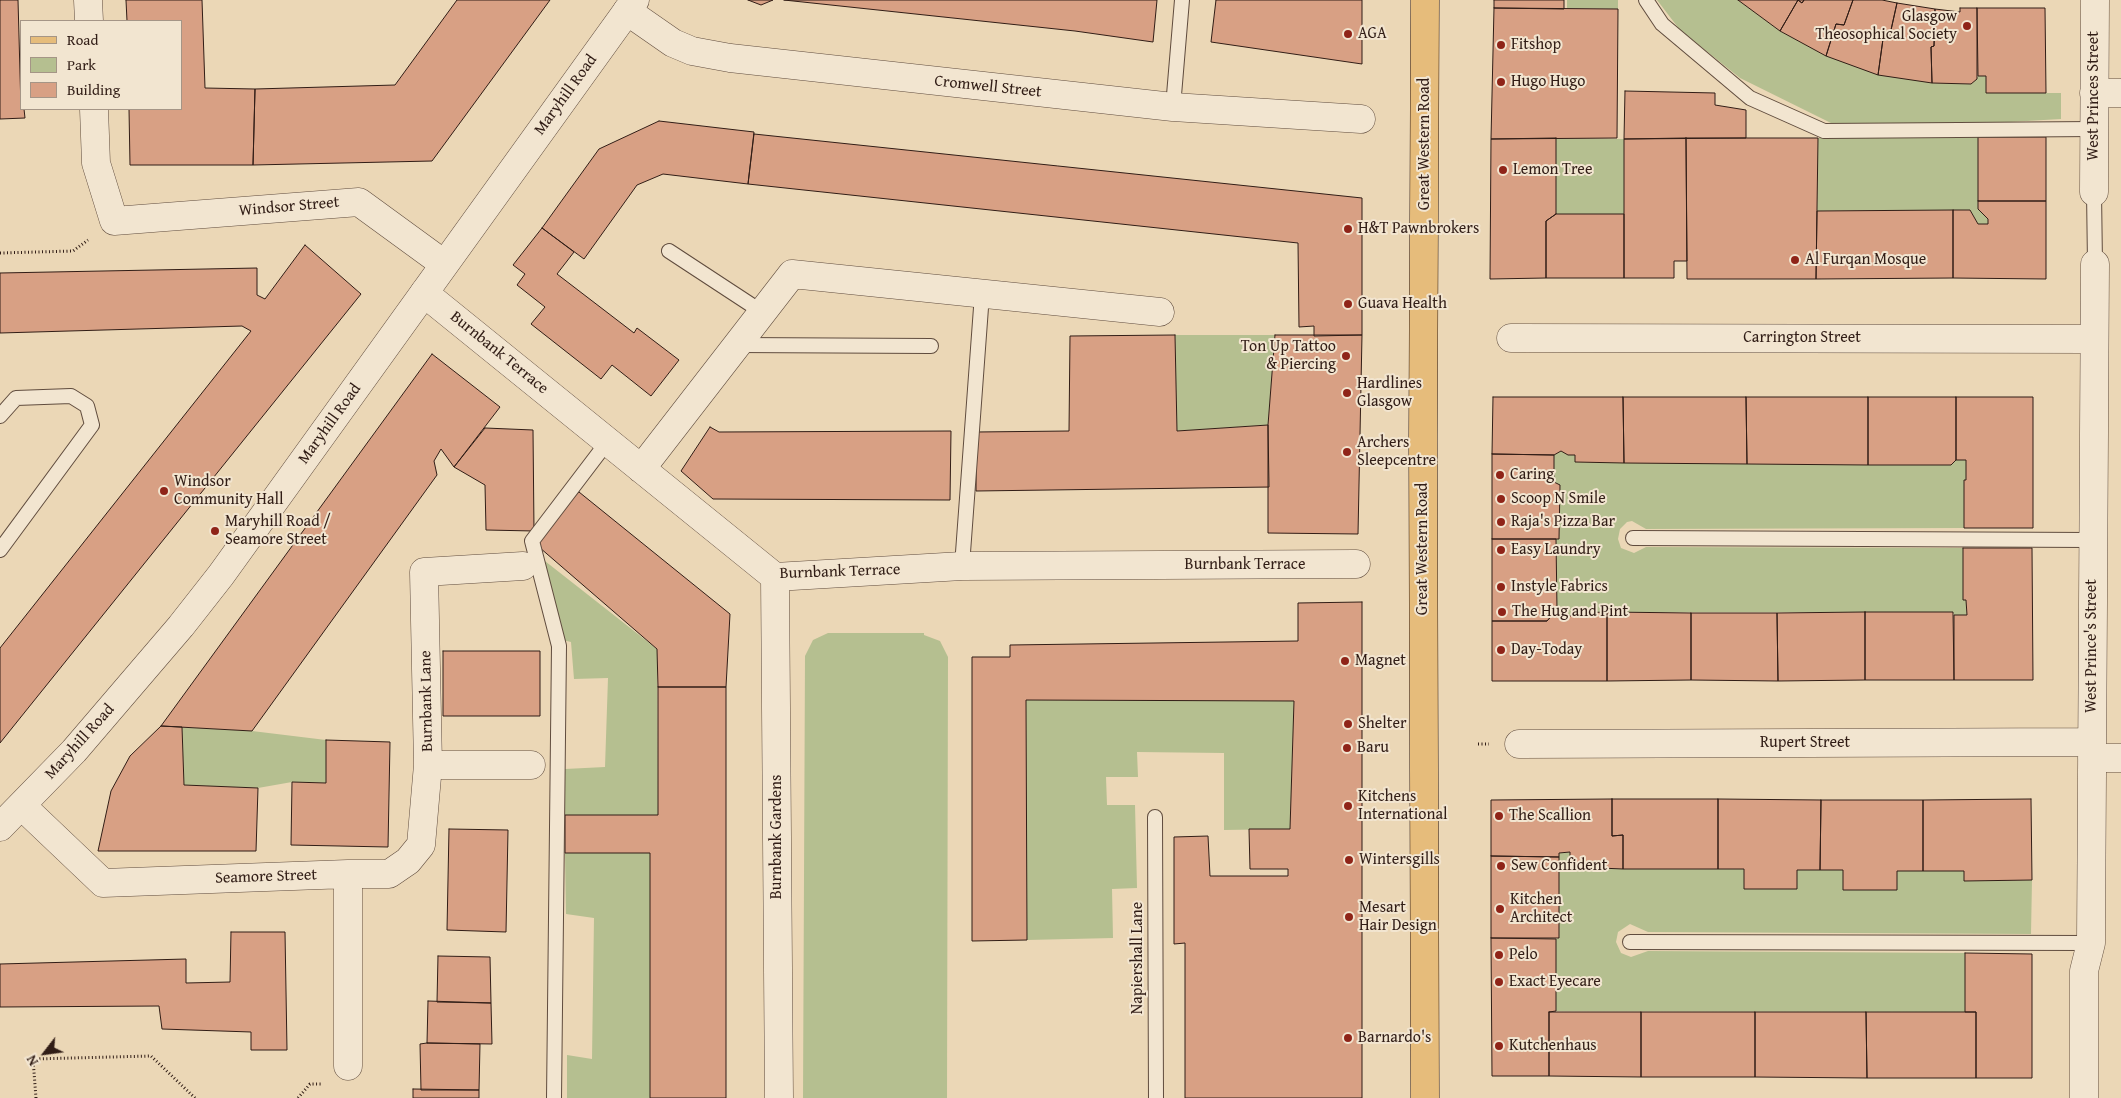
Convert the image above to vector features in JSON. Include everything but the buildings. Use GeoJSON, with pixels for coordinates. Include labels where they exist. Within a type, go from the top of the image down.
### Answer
{"type":"FeatureCollection","features":[{"type":"Feature","properties":{"kind":"main road","name":"Great Western Road"},"geometry":{"type":"LineString","coordinates":[[1425,0],[1423,440],[1425,1098]]}},
{"type":"Feature","properties":{"kind":"street"},"geometry":{"type":"LineString","coordinates":[[88,0],[89,20]]}},
{"type":"Feature","properties":{"kind":"street","name":"West Princes Street"},"geometry":{"type":"LineString","coordinates":[[2094,192],[2095,0]]}},
{"type":"Feature","properties":{"kind":"street","name":"Cromwell Street"},"geometry":{"type":"LineString","coordinates":[[631,5],[673,43],[692,51],[730,58],[1173,107],[1361,120]]}},
{"type":"Feature","properties":{"kind":"street","name":"Maryhill Road"},"geometry":{"type":"LineString","coordinates":[[0,827],[74,750],[193,611],[247,539],[631,5]]}},
{"type":"Feature","properties":{"kind":"street"},"geometry":{"type":"LineString","coordinates":[[2094,93],[2121,92]]}},
{"type":"Feature","properties":{"kind":"street"},"geometry":{"type":"LineString","coordinates":[[94,110],[96,163],[114,221]]}},
{"type":"Feature","properties":{"kind":"street","name":"Windsor Street"},"geometry":{"type":"LineString","coordinates":[[114,221],[359,202],[444,264]]}},
{"type":"Feature","properties":{"kind":"street","name":"West Prince's Street"},"geometry":{"type":"LineString","coordinates":[[2084,1098],[2084,971],[2091,943],[2095,264]]}},
{"type":"Feature","properties":{"kind":"street"},"geometry":{"type":"LineString","coordinates":[[641,469],[792,274],[1160,312]]}},
{"type":"Feature","properties":{"kind":"street","name":"Burnbank Terrace"},"geometry":{"type":"LineString","coordinates":[[424,293],[775,577],[962,566],[1356,564]]}},
{"type":"Feature","properties":{"kind":"street","name":"Carrington Street"},"geometry":{"type":"LineString","coordinates":[[1511,338],[2094,339]]}},
{"type":"Feature","properties":{"kind":"street","name":"Burnbank Lane"},"geometry":{"type":"LineString","coordinates":[[348,874],[389,874],[408,861],[421,846],[428,765],[424,572],[524,566]]}},
{"type":"Feature","properties":{"kind":"street","name":"Burnbank Gardens"},"geometry":{"type":"LineString","coordinates":[[775,577],[779,1098]]}},
{"type":"Feature","properties":{"kind":"street","name":"Rupert Street"},"geometry":{"type":"LineString","coordinates":[[1519,744],[2092,750],[2121,758]]}},
{"type":"Feature","properties":{"kind":"street"},"geometry":{"type":"LineString","coordinates":[[428,765],[531,765]]}},
{"type":"Feature","properties":{"kind":"street","name":"Seamore Street"},"geometry":{"type":"LineString","coordinates":[[22,806],[102,883],[348,874]]}},
{"type":"Feature","properties":{"kind":"street"},"geometry":{"type":"LineString","coordinates":[[348,874],[348,1066]]}},
{"type":"Feature","properties":{"kind":"lane"},"geometry":{"type":"LineString","coordinates":[[1173,107],[1182,0]]}},
{"type":"Feature","properties":{"kind":"lane"},"geometry":{"type":"LineString","coordinates":[[1646,0],[1662,24],[1750,98],[1824,131],[2094,129]]}},
{"type":"Feature","properties":{"kind":"lane","name":"West Prince's Street"},"geometry":{"type":"LineString","coordinates":[[2094,192],[2095,264]]}},
{"type":"Feature","properties":{"kind":"lane"},"geometry":{"type":"LineString","coordinates":[[668,251],[762,312]]}},
{"type":"Feature","properties":{"kind":"lane"},"geometry":{"type":"LineString","coordinates":[[962,566],[982,294]]}},
{"type":"Feature","properties":{"kind":"lane"},"geometry":{"type":"LineString","coordinates":[[736,345],[931,346]]}},
{"type":"Feature","properties":{"kind":"lane"},"geometry":{"type":"LineString","coordinates":[[0,416],[16,398],[71,396],[87,406],[92,425],[0,550]]}},
{"type":"Feature","properties":{"kind":"lane"},"geometry":{"type":"LineString","coordinates":[[554,1098],[560,646],[532,541],[608,441]]}},
{"type":"Feature","properties":{"kind":"lane"},"geometry":{"type":"LineString","coordinates":[[1633,538],[2092,540]]}},
{"type":"Feature","properties":{"kind":"lane","name":"Napiershall Lane"},"geometry":{"type":"LineString","coordinates":[[1155,817],[1156,1098]]}},
{"type":"Feature","properties":{"kind":"lane"},"geometry":{"type":"LineString","coordinates":[[1630,942],[2091,943]]}},
{"type":"Feature","properties":{"kind":"path"},"geometry":{"type":"LineString","coordinates":[[0,253],[73,251],[114,221]]}},
{"type":"Feature","properties":{"kind":"path"},"geometry":{"type":"LineString","coordinates":[[36,1098],[33,1059],[150,1056],[194,1098]]}},
{"type":"Feature","properties":{"kind":"green space"},"geometry":{"type":"Polygon","coordinates":[[[1567,0],[1618,0],[1618,9],[1567,8],[1567,0]]]}},
{"type":"Feature","properties":{"kind":"green space"},"geometry":{"type":"Polygon","coordinates":[[[1657,0],[1738,0],[1780,31],[1826,56],[1932,83],[1971,84],[1978,76],[1986,76],[1987,93],[2061,93],[2061,119],[1958,125],[1833,124],[1740,78],[1680,30],[1657,0]]]}},
{"type":"Feature","properties":{"kind":"green space"},"geometry":{"type":"Polygon","coordinates":[[[1978,137],[1978,209],[1988,219],[1988,224],[1978,224],[1970,210],[1817,211],[1818,138],[1978,137]]]}},
{"type":"Feature","properties":{"kind":"green space"},"geometry":{"type":"Polygon","coordinates":[[[1556,138],[1624,139],[1624,214],[1556,214],[1556,138]]]}},
{"type":"Feature","properties":{"kind":"green space"},"geometry":{"type":"Polygon","coordinates":[[[1175,335],[1275,335],[1268,425],[1177,431],[1175,335]]]}},
{"type":"Feature","properties":{"kind":"green space"},"geometry":{"type":"Polygon","coordinates":[[[1561,451],[1568,455],[1575,455],[1576,462],[1950,465],[1956,460],[1966,460],[1964,528],[1646,529],[1632,521],[1627,522],[1620,529],[1618,539],[1621,548],[1634,553],[1646,547],[1963,548],[1967,615],[1954,615],[1953,612],[1607,612],[1573,613],[1571,616],[1563,615],[1557,610],[1556,539],[1559,539],[1560,486],[1554,482],[1554,455],[1561,451]]]}},
{"type":"Feature","properties":{"kind":"green space"},"geometry":{"type":"Polygon","coordinates":[[[536,554],[657,649],[658,815],[565,815],[565,769],[605,767],[608,678],[574,679],[571,642],[558,639],[536,554]]]}},
{"type":"Feature","properties":{"kind":"green space"},"geometry":{"type":"Polygon","coordinates":[[[828,633],[924,633],[924,635],[940,641],[948,657],[947,1098],[803,1098],[805,656],[813,640],[828,633]]]}},
{"type":"Feature","properties":{"kind":"green space"},"geometry":{"type":"Polygon","coordinates":[[[1026,700],[1294,701],[1290,829],[1224,830],[1224,753],[1137,752],[1138,777],[1106,777],[1107,805],[1135,805],[1137,888],[1112,889],[1113,938],[1027,940],[1026,700]]]}},
{"type":"Feature","properties":{"kind":"green space"},"geometry":{"type":"Polygon","coordinates":[[[182,727],[252,731],[326,740],[326,783],[292,782],[258,788],[184,785],[182,727]]]}},
{"type":"Feature","properties":{"kind":"green space"},"geometry":{"type":"Polygon","coordinates":[[[1570,852],[1570,860],[1577,867],[1744,869],[1744,889],[1797,889],[1797,870],[1843,870],[1844,890],[1897,890],[1897,871],[1964,871],[1964,881],[2032,880],[2031,934],[1648,932],[1630,924],[1618,932],[1616,942],[1621,953],[1631,957],[1648,951],[1965,953],[1965,1012],[1556,1011],[1556,939],[1559,938],[1559,853],[1570,852]]]}},
{"type":"Feature","properties":{"kind":"green space"},"geometry":{"type":"Polygon","coordinates":[[[565,853],[650,853],[650,1098],[567,1098],[567,1055],[592,1059],[594,918],[566,914],[565,853]]]}},
{"type":"Feature","properties":{"kind":"place","name":"Glasgow Theosophical Society"},"geometry":{"type":"Point","coordinates":[1967,26]}},
{"type":"Feature","properties":{"kind":"place","name":"AGA"},"geometry":{"type":"Point","coordinates":[1348,34]}},
{"type":"Feature","properties":{"kind":"place","name":"Fitshop"},"geometry":{"type":"Point","coordinates":[1501,45]}},
{"type":"Feature","properties":{"kind":"place","name":"Hugo Hugo"},"geometry":{"type":"Point","coordinates":[1501,82]}},
{"type":"Feature","properties":{"kind":"place","name":"Lemon Tree"},"geometry":{"type":"Point","coordinates":[1503,170]}},
{"type":"Feature","properties":{"kind":"place","name":"H&T Pawnbrokers"},"geometry":{"type":"Point","coordinates":[1348,229]}},
{"type":"Feature","properties":{"kind":"place","name":"Al Furqan Mosque"},"geometry":{"type":"Point","coordinates":[1795,260]}},
{"type":"Feature","properties":{"kind":"place","name":"Guava Health"},"geometry":{"type":"Point","coordinates":[1348,304]}},
{"type":"Feature","properties":{"kind":"place","name":"Ton Up Tattoo & Piercing"},"geometry":{"type":"Point","coordinates":[1346,356]}},
{"type":"Feature","properties":{"kind":"place","name":"Hardlines Glasgow"},"geometry":{"type":"Point","coordinates":[1347,393]}},
{"type":"Feature","properties":{"kind":"place","name":"Archers Sleepcentre"},"geometry":{"type":"Point","coordinates":[1347,452]}},
{"type":"Feature","properties":{"kind":"place","name":"Caring"},"geometry":{"type":"Point","coordinates":[1500,475]}},
{"type":"Feature","properties":{"kind":"place","name":"Windsor Community Hall"},"geometry":{"type":"Point","coordinates":[164,491]}},
{"type":"Feature","properties":{"kind":"place","name":"Scoop N Smile"},"geometry":{"type":"Point","coordinates":[1501,499]}},
{"type":"Feature","properties":{"kind":"place","name":"Raja's Pizza Bar"},"geometry":{"type":"Point","coordinates":[1501,522]}},
{"type":"Feature","properties":{"kind":"place","name":"Maryhill Road / Seamore Street"},"geometry":{"type":"Point","coordinates":[215,531]}},
{"type":"Feature","properties":{"kind":"place","name":"Easy Laundry"},"geometry":{"type":"Point","coordinates":[1501,550]}},
{"type":"Feature","properties":{"kind":"place","name":"Instyle Fabrics"},"geometry":{"type":"Point","coordinates":[1501,587]}},
{"type":"Feature","properties":{"kind":"place","name":"The Hug and Pint"},"geometry":{"type":"Point","coordinates":[1502,612]}},
{"type":"Feature","properties":{"kind":"place","name":"Day-Today"},"geometry":{"type":"Point","coordinates":[1501,650]}},
{"type":"Feature","properties":{"kind":"place","name":"Magnet"},"geometry":{"type":"Point","coordinates":[1345,661]}},
{"type":"Feature","properties":{"kind":"place","name":"Shelter"},"geometry":{"type":"Point","coordinates":[1348,724]}},
{"type":"Feature","properties":{"kind":"place","name":"Baru"},"geometry":{"type":"Point","coordinates":[1347,748]}},
{"type":"Feature","properties":{"kind":"place","name":"Kitchens International"},"geometry":{"type":"Point","coordinates":[1348,806]}},
{"type":"Feature","properties":{"kind":"place","name":"The Scallion"},"geometry":{"type":"Point","coordinates":[1499,816]}},
{"type":"Feature","properties":{"kind":"place","name":"Wintersgills"},"geometry":{"type":"Point","coordinates":[1349,860]}},
{"type":"Feature","properties":{"kind":"place","name":"Sew Confident"},"geometry":{"type":"Point","coordinates":[1501,866]}},
{"type":"Feature","properties":{"kind":"place","name":"Kitchen Architect"},"geometry":{"type":"Point","coordinates":[1500,909]}},
{"type":"Feature","properties":{"kind":"place","name":"Mesart Hair Design"},"geometry":{"type":"Point","coordinates":[1349,917]}},
{"type":"Feature","properties":{"kind":"place","name":"Pelo"},"geometry":{"type":"Point","coordinates":[1499,955]}},
{"type":"Feature","properties":{"kind":"place","name":"Exact Eyecare"},"geometry":{"type":"Point","coordinates":[1499,982]}},
{"type":"Feature","properties":{"kind":"place","name":"Barnardo's"},"geometry":{"type":"Point","coordinates":[1348,1038]}},
{"type":"Feature","properties":{"kind":"place","name":"Kutchenhaus"},"geometry":{"type":"Point","coordinates":[1499,1046]}}]}
